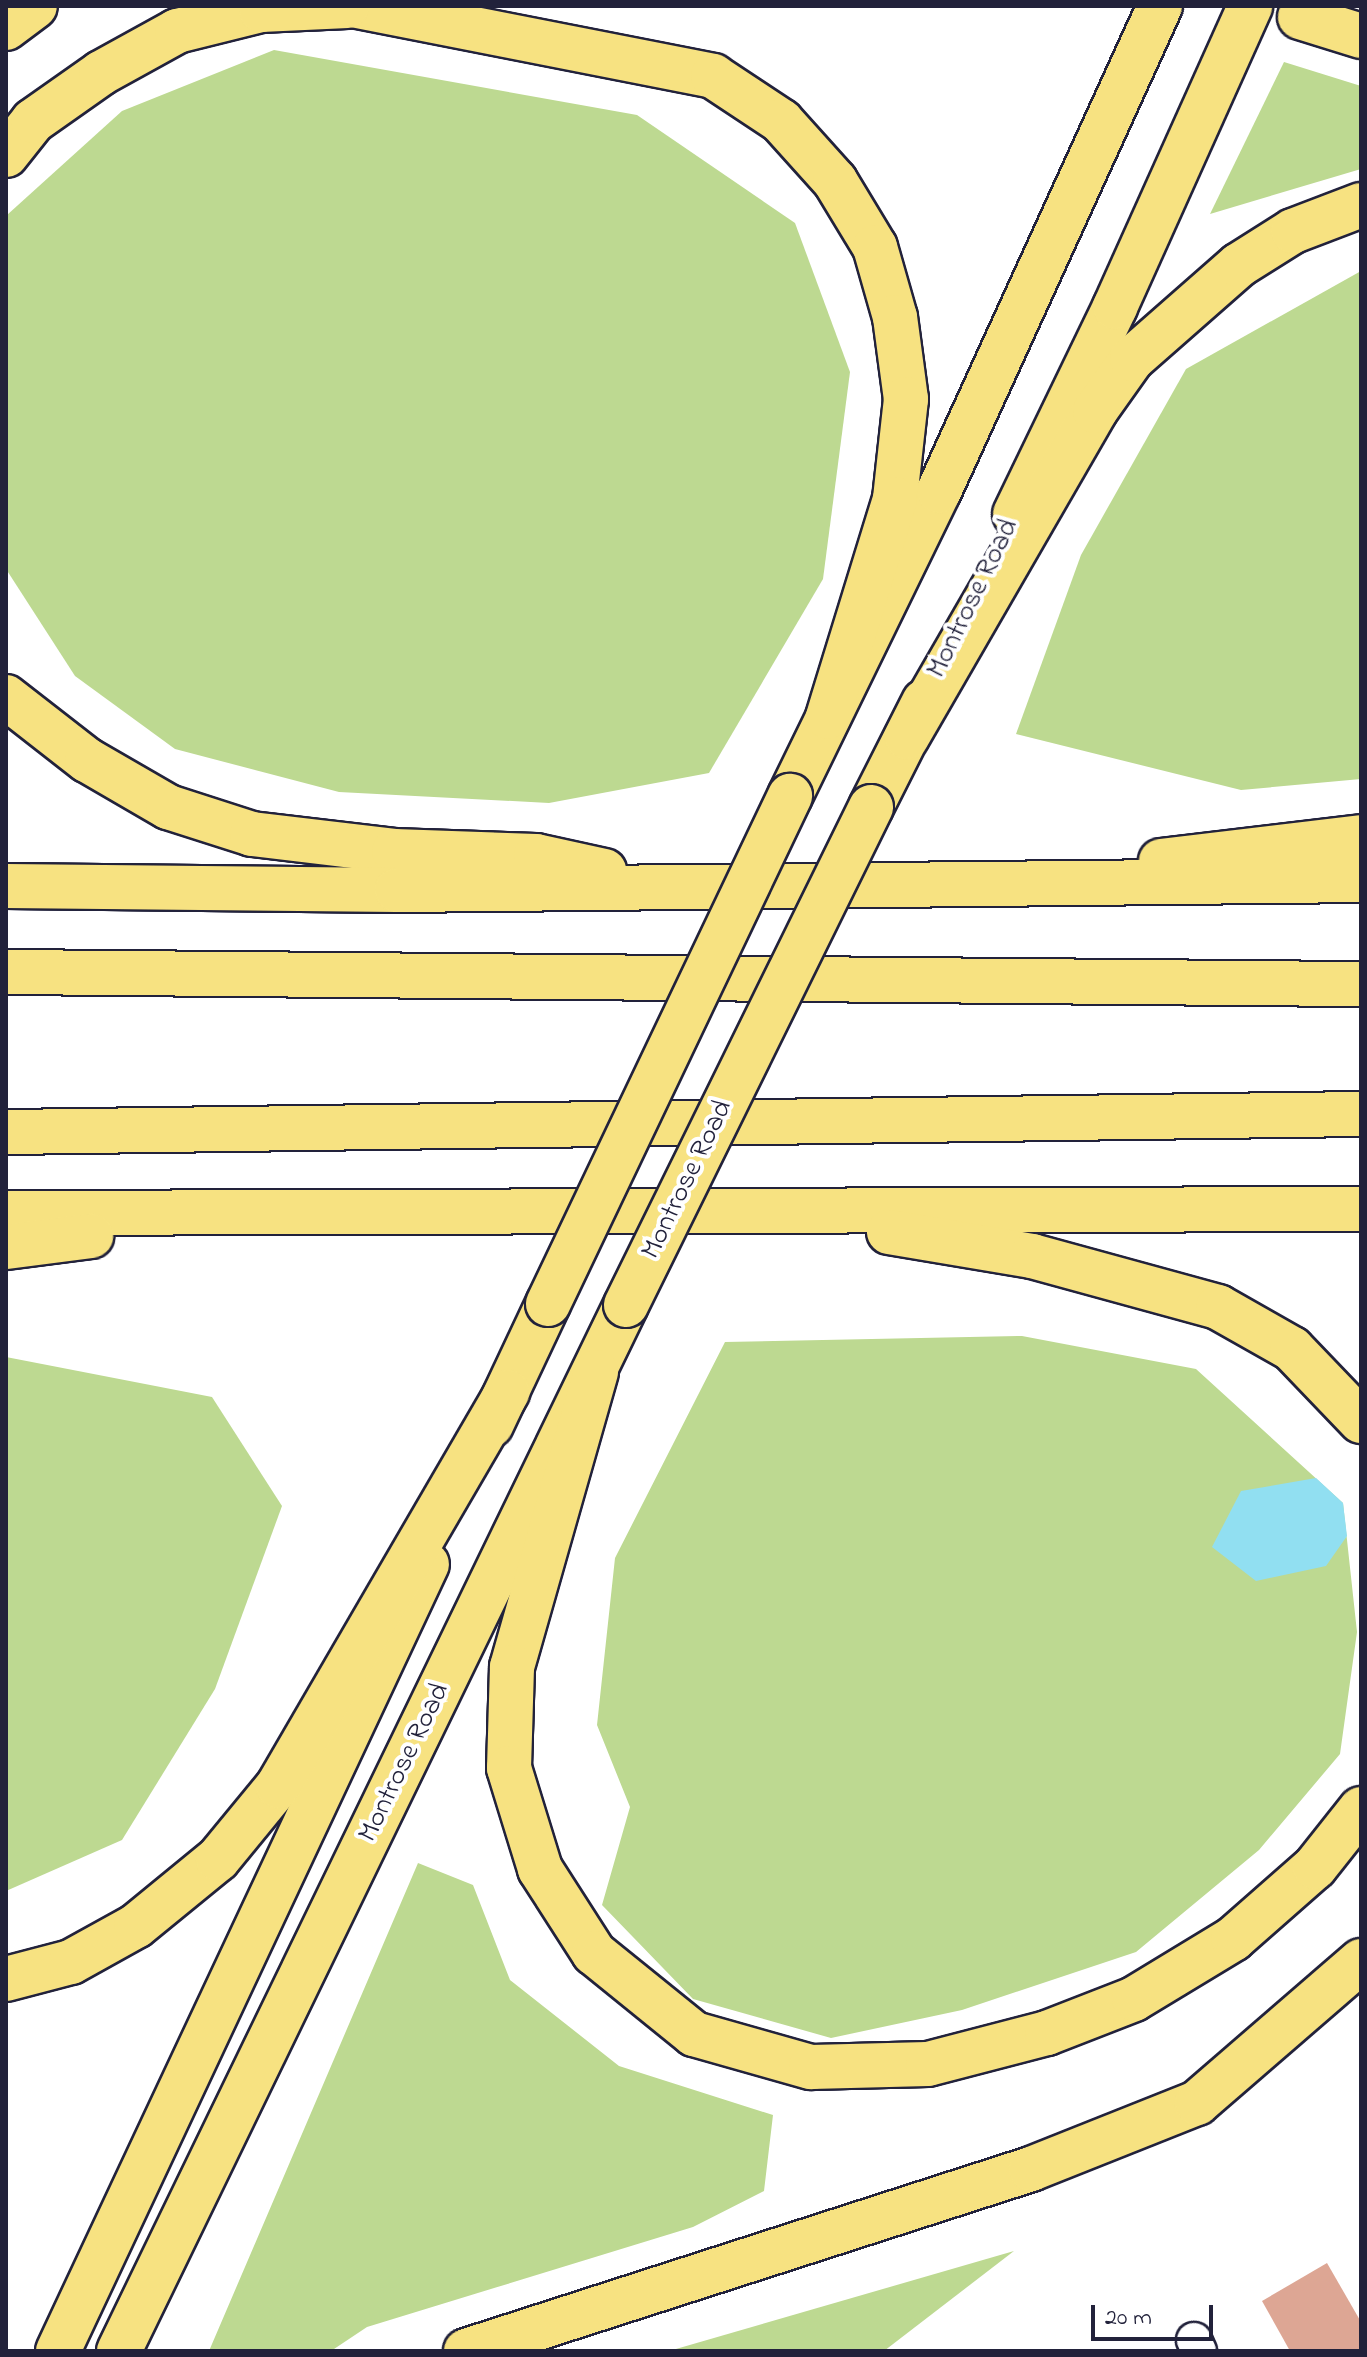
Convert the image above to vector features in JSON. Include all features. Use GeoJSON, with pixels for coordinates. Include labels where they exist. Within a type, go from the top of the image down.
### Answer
{"type":"FeatureCollection","features":[{"type":"Feature","properties":{"kind":"main road"},"geometry":{"type":"LineString","coordinates":[[6,28],[35,6]]}},
{"type":"Feature","properties":{"kind":"main road"},"geometry":{"type":"LineString","coordinates":[[6,155],[33,121],[101,73],[177,31],[261,10],[347,6]]}},
{"type":"Feature","properties":{"kind":"main road"},"geometry":{"type":"LineString","coordinates":[[357,6],[713,76],[781,121],[835,181],[875,247],[895,317],[906,399],[895,499],[828,717]]}},
{"type":"Feature","properties":{"kind":"main road"},"geometry":{"type":"LineString","coordinates":[[58,2351],[548,1304],[939,491],[1160,6]]}},
{"type":"Feature","properties":{"kind":"main road","name":"Montrose Road"},"geometry":{"type":"LineString","coordinates":[[119,2351],[626,1305],[907,737],[1115,307],[1250,6]]}},
{"type":"Feature","properties":{"kind":"main road"},"geometry":{"type":"LineString","coordinates":[[1300,17],[1361,36]]}},
{"type":"Feature","properties":{"kind":"main road"},"geometry":{"type":"LineString","coordinates":[[907,737],[1095,411],[1132,359],[1239,265],[1293,231],[1361,205]]}},
{"type":"Feature","properties":{"kind":"main road"},"geometry":{"type":"LineString","coordinates":[[6,697],[87,760],[168,807],[252,834],[394,851],[536,856],[677,888]]}},
{"type":"Feature","properties":{"kind":"main road"},"geometry":{"type":"LineString","coordinates":[[965,885],[1361,837]]}},
{"type":"Feature","properties":{"kind":"main road"},"geometry":{"type":"LineString","coordinates":[[6,886],[677,888],[1361,880]]}},
{"type":"Feature","properties":{"kind":"main road"},"geometry":{"type":"LineString","coordinates":[[6,972],[1361,984]]}},
{"type":"Feature","properties":{"kind":"main road"},"geometry":{"type":"LineString","coordinates":[[6,1132],[1361,1114]]}},
{"type":"Feature","properties":{"kind":"main road"},"geometry":{"type":"LineString","coordinates":[[6,1213],[1361,1209]]}},
{"type":"Feature","properties":{"kind":"main road"},"geometry":{"type":"LineString","coordinates":[[764,1212],[1032,1256],[1218,1307],[1292,1349],[1352,1405],[1361,1421]]}},
{"type":"Feature","properties":{"kind":"main road"},"geometry":{"type":"LineString","coordinates":[[6,1247],[69,1240],[195,1213]]}},
{"type":"Feature","properties":{"kind":"main road"},"geometry":{"type":"LineString","coordinates":[[596,1372],[512,1667],[509,1768],[540,1869],[594,1953],[694,2034],[811,2067],[928,2064],[1047,2033],[1134,1999],[1233,1939],[1315,1867],[1361,1809]]}},
{"type":"Feature","properties":{"kind":"main road"},"geometry":{"type":"LineString","coordinates":[[6,1979],[71,1962],[144,1922],[218,1859],[278,1786],[507,1392]]}},
{"type":"Feature","properties":{"kind":"main road"},"geometry":{"type":"LineString","coordinates":[[466,2351],[1031,2169],[1197,2103],[1361,1961]]}},
{"type":"Feature","properties":{"kind":"green space"},"geometry":{"type":"Polygon","coordinates":[[[274,50],[637,115],[795,223],[850,372],[823,579],[709,773],[549,803],[339,792],[175,749],[75,676],[6,569],[7,215],[122,111],[274,50]]]}},
{"type":"Feature","properties":{"kind":"green space"},"geometry":{"type":"Polygon","coordinates":[[[1284,62],[1361,86],[1361,169],[1210,214],[1284,62]]]}},
{"type":"Feature","properties":{"kind":"green space"},"geometry":{"type":"Polygon","coordinates":[[[1361,271],[1361,779],[1241,790],[1016,734],[1081,555],[1186,369],[1361,271]]]}},
{"type":"Feature","properties":{"kind":"green space"},"geometry":{"type":"Polygon","coordinates":[[[1022,1336],[1196,1369],[1343,1503],[1357,1632],[1340,1754],[1259,1850],[1136,1952],[962,2010],[831,2038],[693,1999],[602,1905],[630,1807],[597,1725],[615,1558],[725,1342],[1022,1336]]]}},
{"type":"Feature","properties":{"kind":"green space"},"geometry":{"type":"Polygon","coordinates":[[[6,1357],[212,1397],[282,1506],[215,1689],[122,1840],[6,1891],[6,1357]]]}},
{"type":"Feature","properties":{"kind":"green space"},"geometry":{"type":"Polygon","coordinates":[[[418,1863],[473,1885],[510,1980],[619,2066],[773,2115],[764,2191],[693,2227],[367,2327],[331,2351],[209,2351],[418,1863]]]}},
{"type":"Feature","properties":{"kind":"green space"},"geometry":{"type":"Polygon","coordinates":[[[1014,2251],[884,2351],[669,2351],[1014,2251]]]}},
{"type":"Feature","properties":{"kind":"water"},"geometry":{"type":"Polygon","coordinates":[[[1316,1478],[1343,1503],[1347,1536],[1326,1566],[1256,1581],[1212,1547],[1241,1491],[1316,1478]]]}},
{"type":"Feature","properties":{"kind":"building"},"geometry":{"type":"Polygon","coordinates":[[[1327,2263],[1361,2322],[1361,2351],[1290,2351],[1262,2301],[1327,2263]]]}}]}
